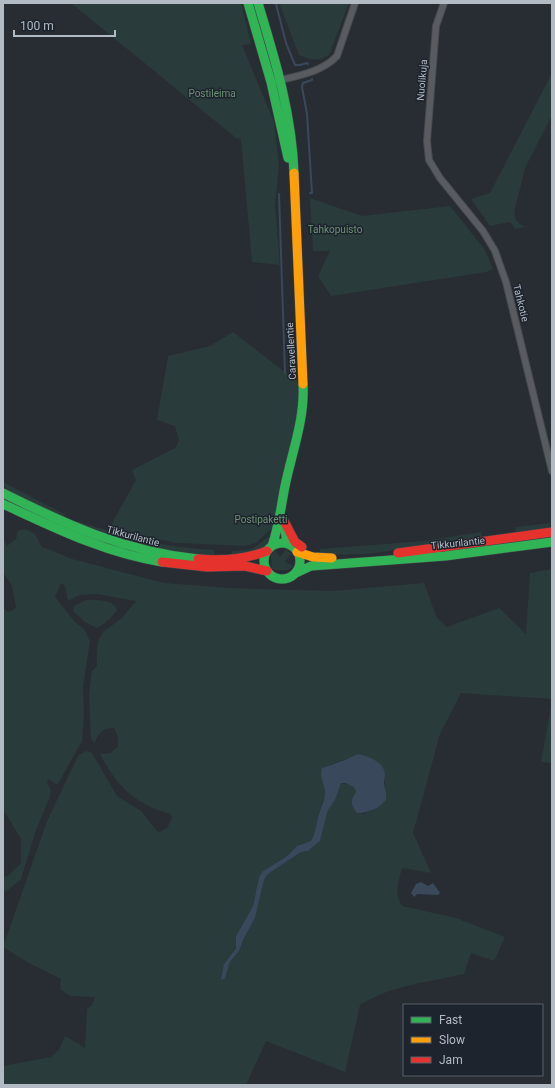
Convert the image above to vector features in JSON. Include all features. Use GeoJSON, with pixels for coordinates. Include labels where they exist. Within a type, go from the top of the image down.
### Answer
{"type":"FeatureCollection","features":[{"type":"Feature","properties":{"kind":"main road","name":"Caravellentie"},"geometry":{"type":"LineString","coordinates":[[248,3],[271,82],[286,146],[295,203]]}},
{"type":"Feature","properties":{"kind":"main road","name":"Caravellentie"},"geometry":{"type":"LineString","coordinates":[[258,3],[289,114],[292,138],[296,183],[295,203],[304,395],[300,431],[283,495],[277,532],[269,549]]}},
{"type":"Feature","properties":{"kind":"main road","name":"Tikkurilantie"},"geometry":{"type":"LineString","coordinates":[[3,493],[87,534],[147,552],[177,558],[235,560],[255,556],[269,549]]}},
{"type":"Feature","properties":{"kind":"main road","name":"Caravellentie"},"geometry":{"type":"LineString","coordinates":[[283,495],[286,537],[294,549]]}},
{"type":"Feature","properties":{"kind":"main road","name":"Tikkurilantie"},"geometry":{"type":"LineString","coordinates":[[3,504],[63,532],[111,550],[176,564],[209,567],[258,566],[267,571]]}},
{"type":"Feature","properties":{"kind":"main road"},"geometry":{"type":"LineString","coordinates":[[284,521],[295,542],[321,558]]}},
{"type":"Feature","properties":{"kind":"main road","name":"Tikkurilantie"},"geometry":{"type":"LineString","coordinates":[[294,549],[321,558],[383,556],[552,532]]}},
{"type":"Feature","properties":{"kind":"main road","name":"Tikkurilantie"},"geometry":{"type":"LineString","coordinates":[[296,573],[311,566],[444,556],[552,542]]}},
{"type":"Feature","properties":{"kind":"main road"},"geometry":{"type":"LineString","coordinates":[[280,543],[294,549],[300,563],[296,573],[288,578],[282,579],[275,578],[267,571],[264,562],[269,549],[280,543]]}},
{"type":"Feature","properties":{"kind":"street"},"geometry":{"type":"LineString","coordinates":[[271,82],[314,71],[332,61],[337,56],[355,3]]}},
{"type":"Feature","properties":{"kind":"street","name":"Nuolikuja"},"geometry":{"type":"LineString","coordinates":[[429,160],[427,140],[436,26],[444,3]]}},
{"type":"Feature","properties":{"kind":"street","name":"Tahkotie"},"geometry":{"type":"LineString","coordinates":[[429,160],[440,178],[483,231],[495,251],[506,282],[552,471]]}},
{"type":"Feature","properties":{"kind":"green space","name":"Postileima"},"geometry":{"type":"Polygon","coordinates":[[[71,3],[241,3],[251,44],[242,45],[274,122],[279,166],[275,205],[280,265],[252,262],[241,139],[236,138],[71,3]]]}},
{"type":"Feature","properties":{"kind":"green space"},"geometry":{"type":"Polygon","coordinates":[[[279,3],[349,3],[329,55],[322,59],[314,60],[299,55],[279,3]]]}},
{"type":"Feature","properties":{"kind":"green space"},"geometry":{"type":"Polygon","coordinates":[[[552,73],[552,115],[525,168],[515,209],[515,218],[526,227],[515,229],[510,222],[490,226],[471,199],[490,193],[552,73]]]}},
{"type":"Feature","properties":{"kind":"green space","name":"Tahkopuisto"},"geometry":{"type":"Polygon","coordinates":[[[310,198],[362,216],[450,206],[485,250],[493,269],[486,272],[331,296],[318,276],[330,251],[313,251],[310,198]]]}},
{"type":"Feature","properties":{"kind":"green space","name":"Postipaketti"},"geometry":{"type":"Polygon","coordinates":[[[233,332],[299,383],[299,407],[295,436],[281,480],[274,526],[256,543],[244,546],[178,543],[137,535],[110,527],[136,480],[132,470],[175,448],[179,441],[175,426],[157,420],[168,356],[210,346],[233,332]]]}},
{"type":"Feature","properties":{"kind":"green space"},"geometry":{"type":"Polygon","coordinates":[[[3,482],[66,515],[63,517],[28,503],[3,486],[3,482]]]}},
{"type":"Feature","properties":{"kind":"green space"},"geometry":{"type":"Polygon","coordinates":[[[77,521],[112,532],[161,544],[214,550],[215,554],[199,557],[135,546],[78,524],[77,521]]]}},
{"type":"Feature","properties":{"kind":"green space"},"geometry":{"type":"Polygon","coordinates":[[[550,523],[547,528],[515,532],[516,527],[550,523]]]}},
{"type":"Feature","properties":{"kind":"green space"},"geometry":{"type":"Polygon","coordinates":[[[25,529],[35,534],[42,547],[72,559],[164,583],[228,588],[332,591],[424,583],[437,618],[447,627],[499,608],[526,634],[530,573],[552,569],[552,699],[461,693],[440,734],[413,833],[431,873],[402,868],[398,883],[397,892],[402,906],[456,918],[505,937],[494,961],[471,953],[464,974],[398,989],[372,998],[360,1005],[345,1072],[266,1041],[246,1085],[3,1085],[3,1066],[51,1057],[59,1050],[65,1036],[85,1048],[87,1009],[92,1005],[95,997],[70,996],[60,989],[61,979],[29,963],[3,947],[47,821],[78,756],[86,751],[92,753],[117,796],[141,811],[157,831],[160,832],[167,828],[172,818],[171,814],[147,805],[128,792],[106,765],[100,754],[110,753],[118,747],[118,737],[114,728],[102,731],[95,743],[91,739],[89,694],[92,671],[97,666],[97,649],[99,639],[103,632],[122,618],[136,601],[97,594],[79,595],[68,601],[65,586],[61,583],[55,597],[75,622],[84,629],[90,641],[83,686],[84,716],[82,741],[58,784],[49,779],[47,782],[51,791],[49,799],[36,830],[21,879],[8,890],[3,892],[3,877],[8,876],[21,863],[21,839],[3,809],[3,608],[8,612],[12,611],[16,607],[12,586],[3,574],[3,537],[7,546],[16,539],[18,531],[25,529]],[[358,754],[322,768],[321,778],[325,795],[313,838],[311,841],[297,846],[287,856],[263,871],[259,877],[253,906],[236,936],[236,947],[224,964],[225,978],[230,962],[239,951],[255,918],[264,880],[268,874],[301,852],[308,851],[320,841],[328,810],[341,783],[354,786],[356,792],[352,802],[357,813],[364,814],[383,804],[385,774],[370,758],[358,754]]]}},
{"type":"Feature","properties":{"kind":"green space"},"geometry":{"type":"Polygon","coordinates":[[[481,532],[482,539],[367,554],[320,555],[320,549],[424,541],[481,532]]]}},
{"type":"Feature","properties":{"kind":"green space"},"geometry":{"type":"Polygon","coordinates":[[[268,537],[271,538],[268,543],[259,550],[231,555],[232,551],[252,549],[268,537]]]}},
{"type":"Feature","properties":{"kind":"green space"},"geometry":{"type":"Polygon","coordinates":[[[286,549],[293,555],[290,555],[285,562],[293,566],[289,569],[280,571],[272,569],[271,555],[275,550],[280,557],[286,549]]]}},
{"type":"Feature","properties":{"kind":"green space"},"geometry":{"type":"Polygon","coordinates":[[[86,600],[109,602],[115,606],[117,610],[110,619],[97,628],[85,622],[73,611],[74,606],[86,600]]]}},
{"type":"Feature","properties":{"kind":"green space"},"geometry":{"type":"Polygon","coordinates":[[[552,701],[552,763],[541,762],[552,701]]]}},
{"type":"Feature","properties":{"kind":"water"},"geometry":{"type":"Polygon","coordinates":[[[358,754],[375,760],[384,770],[386,799],[381,805],[373,810],[357,813],[352,802],[356,792],[354,787],[341,783],[335,800],[328,810],[320,841],[308,851],[301,852],[268,874],[264,880],[255,918],[239,951],[230,962],[225,978],[221,980],[224,964],[236,948],[236,936],[253,906],[259,877],[263,871],[287,856],[297,846],[311,841],[313,838],[325,795],[321,777],[322,768],[358,754]]]}},
{"type":"Feature","properties":{"kind":"water"},"geometry":{"type":"Polygon","coordinates":[[[421,882],[428,886],[433,883],[440,893],[438,895],[417,894],[414,897],[411,893],[416,884],[421,882]]]}},
{"type":"Feature","properties":{"kind":"waterway"},"geometry":{"type":"LineString","coordinates":[[274,3],[276,4],[286,43],[295,65],[308,64]]}},
{"type":"Feature","properties":{"kind":"waterway"},"geometry":{"type":"LineString","coordinates":[[310,193],[312,193],[307,114],[302,87],[303,83],[312,79]]}},
{"type":"Feature","properties":{"kind":"waterway"},"geometry":{"type":"LineString","coordinates":[[279,194],[285,373]]}},
{"type":"Feature","properties":{"kind":"traffic: fast"},"geometry":{"type":"LineString","coordinates":[[248,3],[271,82],[288,158]]}},
{"type":"Feature","properties":{"kind":"traffic: fast"},"geometry":{"type":"LineString","coordinates":[[258,3],[282,87],[290,129],[294,173]]}},
{"type":"Feature","properties":{"kind":"traffic: fast"},"geometry":{"type":"LineString","coordinates":[[272,546],[300,423],[303,384]]}},
{"type":"Feature","properties":{"kind":"traffic: fast"},"geometry":{"type":"LineString","coordinates":[[3,493],[74,526],[121,543],[146,550],[198,559]]}},
{"type":"Feature","properties":{"kind":"traffic: fast"},"geometry":{"type":"LineString","coordinates":[[3,504],[61,531],[100,546],[120,553],[162,562]]}},
{"type":"Feature","properties":{"kind":"traffic: fast"},"geometry":{"type":"LineString","coordinates":[[284,523],[286,537],[290,545]]}},
{"type":"Feature","properties":{"kind":"traffic: fast"},"geometry":{"type":"LineString","coordinates":[[296,573],[311,566],[445,556],[552,542]]}},
{"type":"Feature","properties":{"kind":"traffic: fast"},"geometry":{"type":"LineString","coordinates":[[282,543],[295,548],[300,561],[295,574],[282,579],[269,574],[264,561],[269,548],[282,543]]}},
{"type":"Feature","properties":{"kind":"traffic: slow"},"geometry":{"type":"LineString","coordinates":[[294,173],[303,384]]}},
{"type":"Feature","properties":{"kind":"traffic: slow"},"geometry":{"type":"LineString","coordinates":[[297,552],[313,557],[332,558]]}},
{"type":"Feature","properties":{"kind":"traffic: jam"},"geometry":{"type":"LineString","coordinates":[[284,521],[295,542],[302,547]]}},
{"type":"Feature","properties":{"kind":"traffic: jam"},"geometry":{"type":"LineString","coordinates":[[398,553],[552,532]]}},
{"type":"Feature","properties":{"kind":"traffic: jam"},"geometry":{"type":"LineString","coordinates":[[198,559],[233,559],[267,551]]}},
{"type":"Feature","properties":{"kind":"traffic: jam"},"geometry":{"type":"LineString","coordinates":[[162,562],[207,567],[245,566],[267,571]]}}]}
